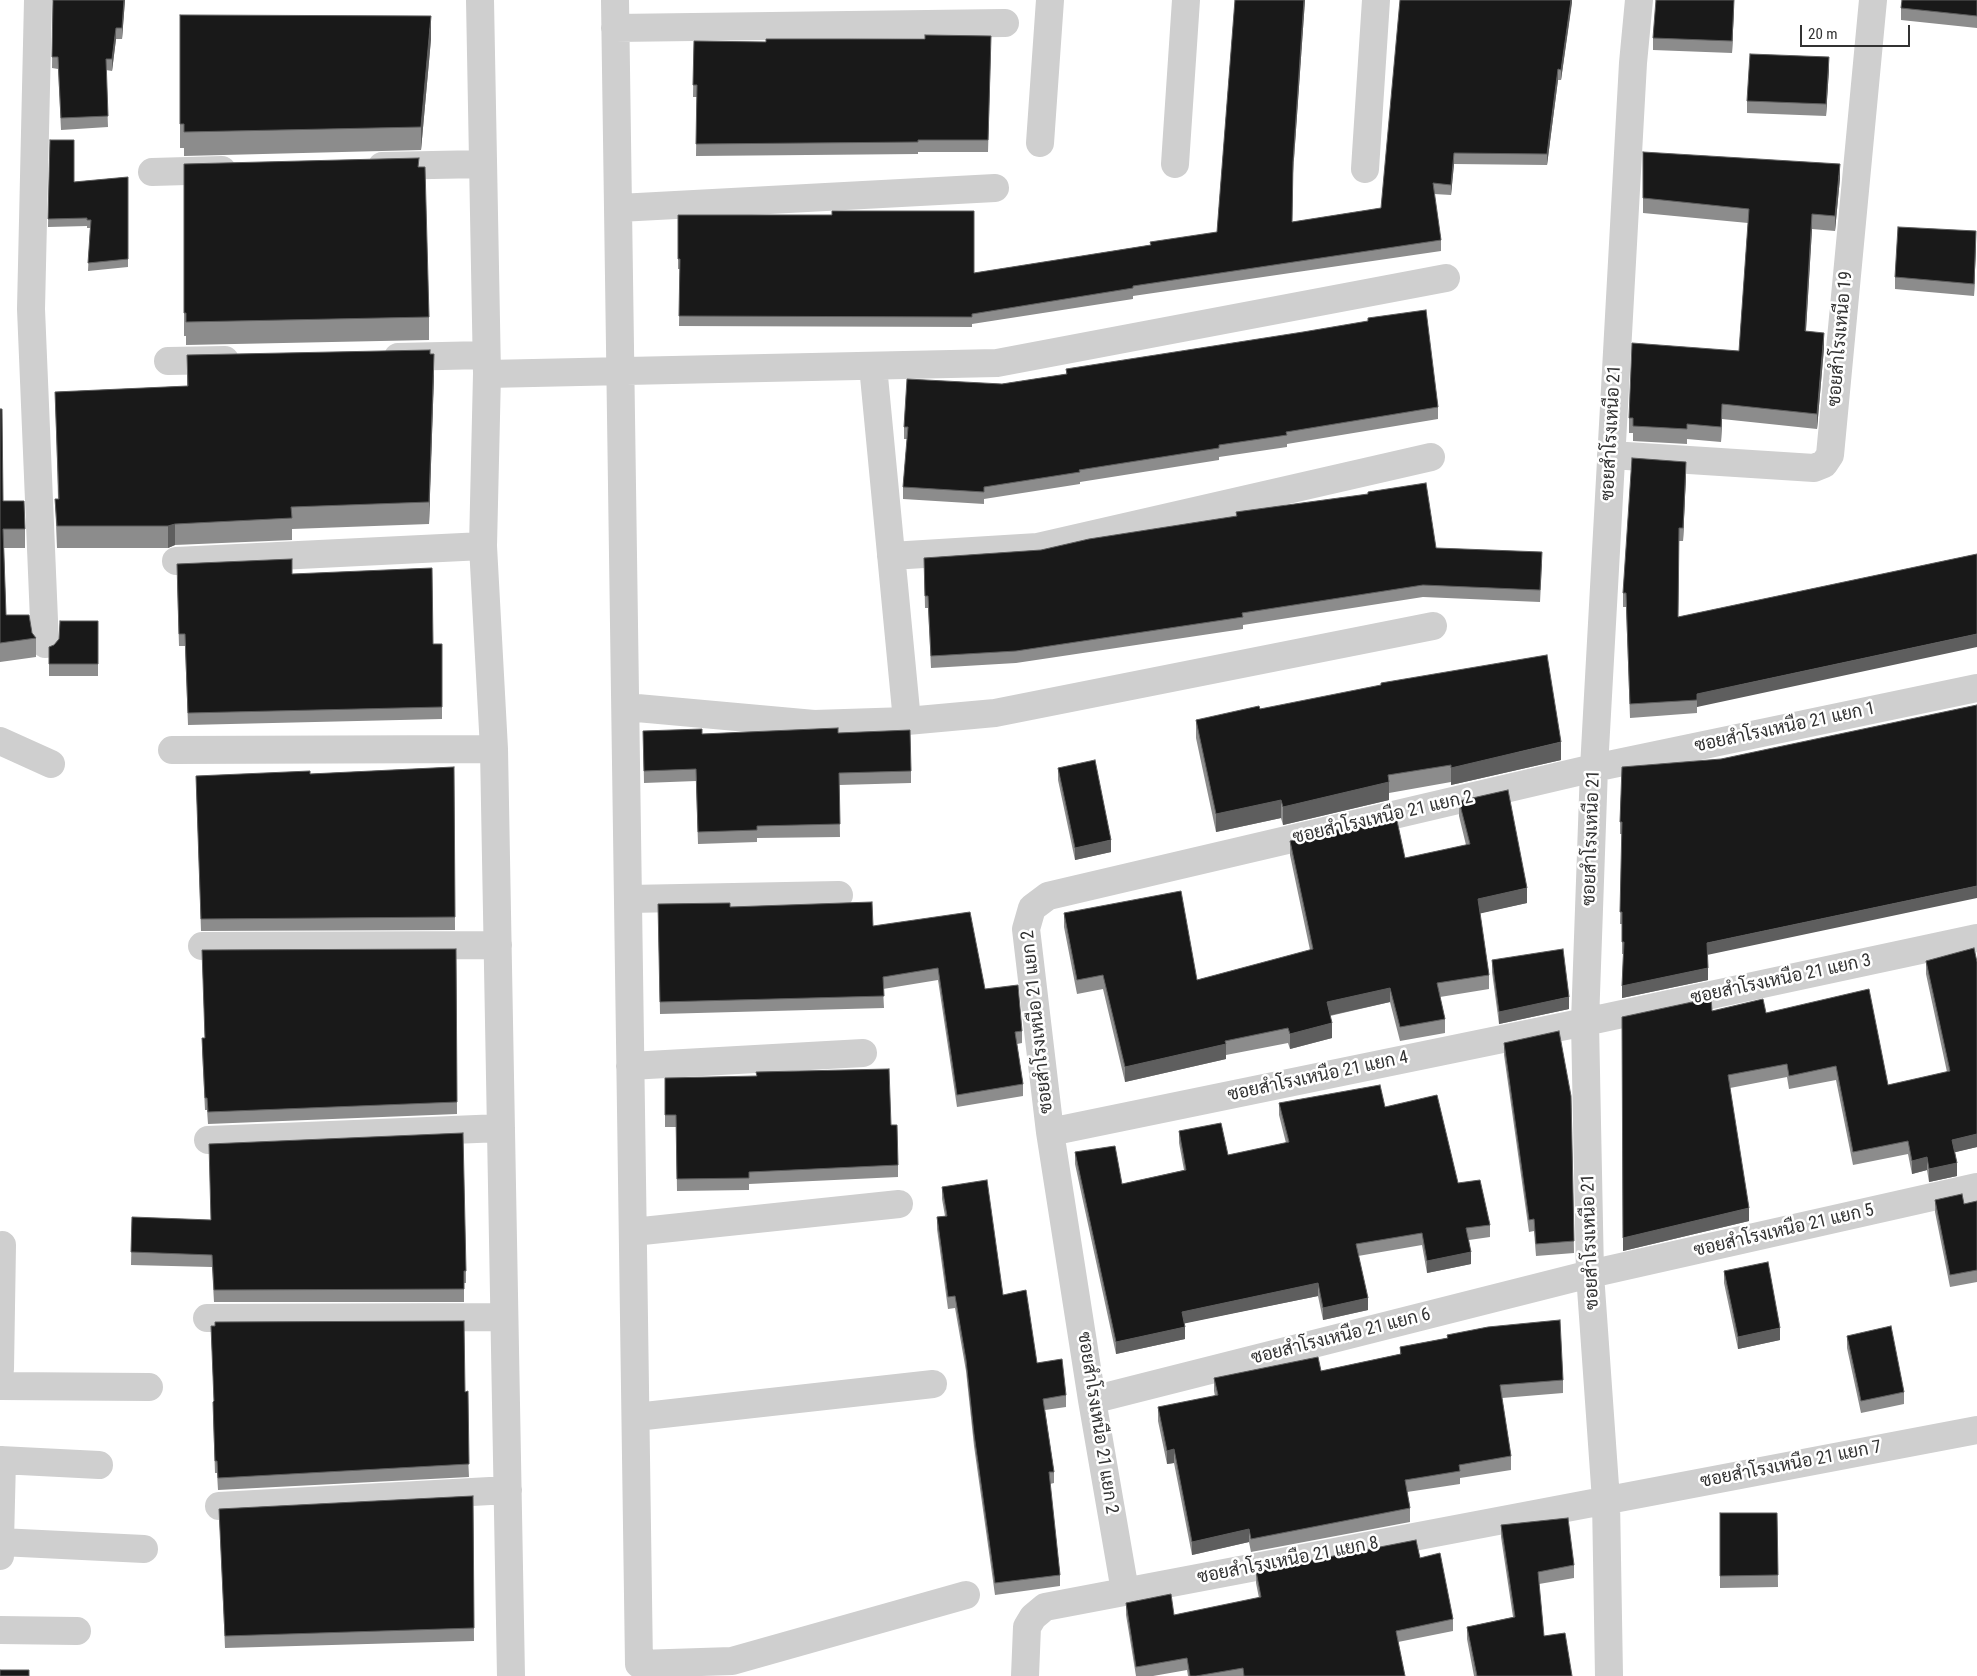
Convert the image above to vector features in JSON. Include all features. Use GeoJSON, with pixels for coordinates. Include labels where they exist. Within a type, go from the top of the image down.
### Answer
{"type":"FeatureCollection","features":[{"type":"Feature","properties":{"kind":"street"},"geometry":{"type":"LineString","coordinates":[[38,0],[32,309],[45,644]]}},
{"type":"Feature","properties":{"kind":"street"},"geometry":{"type":"LineString","coordinates":[[480,0],[487,364],[483,546],[494,749],[511,1676]]}},
{"type":"Feature","properties":{"kind":"street"},"geometry":{"type":"LineString","coordinates":[[615,0],[639,1664],[732,1661],[966,1595]]}},
{"type":"Feature","properties":{"kind":"street"},"geometry":{"type":"LineString","coordinates":[[1040,143],[1050,0]]}},
{"type":"Feature","properties":{"kind":"street"},"geometry":{"type":"LineString","coordinates":[[1175,164],[1186,0]]}},
{"type":"Feature","properties":{"kind":"street"},"geometry":{"type":"LineString","coordinates":[[1365,169],[1376,0]]}},
{"type":"Feature","properties":{"kind":"street","name":"ซอยสำโรงเหนือ 21"},"geometry":{"type":"LineString","coordinates":[[1609,1676],[1606,1500],[1590,1274],[1585,1022],[1594,768],[1633,73],[1639,0]]}},
{"type":"Feature","properties":{"kind":"street","name":"ซอยสำโรงเหนือ 19"},"geometry":{"type":"LineString","coordinates":[[1611,455],[1814,468],[1824,464],[1830,455],[1873,0]]}},
{"type":"Feature","properties":{"kind":"street"},"geometry":{"type":"LineString","coordinates":[[615,28],[1005,23]]}},
{"type":"Feature","properties":{"kind":"street"},"geometry":{"type":"LineString","coordinates":[[356,167],[483,164]]}},
{"type":"Feature","properties":{"kind":"street"},"geometry":{"type":"LineString","coordinates":[[152,172],[250,169]]}},
{"type":"Feature","properties":{"kind":"street"},"geometry":{"type":"LineString","coordinates":[[619,208],[995,188]]}},
{"type":"Feature","properties":{"kind":"street"},"geometry":{"type":"LineString","coordinates":[[377,357],[621,371],[997,363],[1446,278]]}},
{"type":"Feature","properties":{"kind":"street"},"geometry":{"type":"LineString","coordinates":[[168,361],[248,360]]}},
{"type":"Feature","properties":{"kind":"street"},"geometry":{"type":"LineString","coordinates":[[873,366],[907,720]]}},
{"type":"Feature","properties":{"kind":"street"},"geometry":{"type":"LineString","coordinates":[[892,556],[1038,547],[1431,456]]}},
{"type":"Feature","properties":{"kind":"street"},"geometry":{"type":"LineString","coordinates":[[176,561],[483,546]]}},
{"type":"Feature","properties":{"kind":"street"},"geometry":{"type":"LineString","coordinates":[[626,707],[814,724],[907,720],[995,713],[1433,626]]}},
{"type":"Feature","properties":{"kind":"street","name":"ซอยสำโรงเหนือ 21 แยก 1"},"geometry":{"type":"LineString","coordinates":[[1594,768],[1977,688]]}},
{"type":"Feature","properties":{"kind":"street"},"geometry":{"type":"LineString","coordinates":[[0,741],[51,764]]}},
{"type":"Feature","properties":{"kind":"street"},"geometry":{"type":"LineString","coordinates":[[172,750],[494,749]]}},
{"type":"Feature","properties":{"kind":"street","name":"ซอยสำโรงเหนือ 21 แยก 2"},"geometry":{"type":"LineString","coordinates":[[1126,1592],[1092,1400],[1050,1132],[1026,929],[1032,908],[1048,896],[1594,768]]}},
{"type":"Feature","properties":{"kind":"street"},"geometry":{"type":"LineString","coordinates":[[628,899],[839,895]]}},
{"type":"Feature","properties":{"kind":"street","name":"ซอยสำโรงเหนือ 21 แยก 3"},"geometry":{"type":"LineString","coordinates":[[1585,1022],[1977,938]]}},
{"type":"Feature","properties":{"kind":"street"},"geometry":{"type":"LineString","coordinates":[[202,946],[498,945]]}},
{"type":"Feature","properties":{"kind":"street","name":"ซอยสำโรงเหนือ 21 แยก 4"},"geometry":{"type":"LineString","coordinates":[[1050,1132],[1585,1022]]}},
{"type":"Feature","properties":{"kind":"street"},"geometry":{"type":"LineString","coordinates":[[630,1066],[864,1053]]}},
{"type":"Feature","properties":{"kind":"street"},"geometry":{"type":"LineString","coordinates":[[208,1140],[501,1128]]}},
{"type":"Feature","properties":{"kind":"street","name":"ซอยสำโรงเหนือ 21 แยก 5"},"geometry":{"type":"LineString","coordinates":[[1590,1274],[1977,1187]]}},
{"type":"Feature","properties":{"kind":"street"},"geometry":{"type":"LineString","coordinates":[[633,1232],[899,1204]]}},
{"type":"Feature","properties":{"kind":"street"},"geometry":{"type":"LineString","coordinates":[[0,1369],[2,1246]]}},
{"type":"Feature","properties":{"kind":"street","name":"ซอยสำโรงเหนือ 21 แยก 6"},"geometry":{"type":"LineString","coordinates":[[1092,1400],[1590,1274]]}},
{"type":"Feature","properties":{"kind":"street"},"geometry":{"type":"LineString","coordinates":[[207,1318],[504,1316]]}},
{"type":"Feature","properties":{"kind":"street"},"geometry":{"type":"LineString","coordinates":[[636,1417],[934,1384]]}},
{"type":"Feature","properties":{"kind":"street"},"geometry":{"type":"LineString","coordinates":[[0,1386],[149,1387]]}},
{"type":"Feature","properties":{"kind":"street","name":"ซอยสำโรงเหนือ 21 แยก 7"},"geometry":{"type":"LineString","coordinates":[[1606,1500],[1977,1430]]}},
{"type":"Feature","properties":{"kind":"street"},"geometry":{"type":"LineString","coordinates":[[0,1556],[1,1460],[99,1465]]}},
{"type":"Feature","properties":{"kind":"street"},"geometry":{"type":"LineString","coordinates":[[219,1506],[508,1490]]}},
{"type":"Feature","properties":{"kind":"street","name":"ซอยสำโรงเหนือ 21 แยก 8"},"geometry":{"type":"LineString","coordinates":[[1025,1676],[1027,1627],[1033,1617],[1045,1607],[1606,1500]]}},
{"type":"Feature","properties":{"kind":"street"},"geometry":{"type":"LineString","coordinates":[[0,1542],[144,1549]]}},
{"type":"Feature","properties":{"kind":"street"},"geometry":{"type":"LineString","coordinates":[[0,1630],[77,1631]]}},
{"type":"Feature","properties":{"kind":"building"},"geometry":{"type":"Polygon","coordinates":[[[53,0],[124,0],[122,28],[116,28],[112,59],[106,59],[108,116],[61,118],[58,57],[52,57],[53,0]]]}},
{"type":"Feature","properties":{"kind":"building"},"geometry":{"type":"Polygon","coordinates":[[[1235,0],[1304,0],[1293,162],[1292,222],[1381,208],[1400,0],[1571,0],[1561,70],[1558,69],[1547,154],[1454,153],[1451,185],[1433,183],[1441,240],[1133,286],[1133,288],[972,314],[972,317],[679,316],[680,259],[678,259],[678,215],[832,215],[832,211],[974,211],[974,273],[1151,245],[1150,242],[1217,232],[1235,0]]]}},
{"type":"Feature","properties":{"kind":"building"},"geometry":{"type":"Polygon","coordinates":[[[1656,0],[1734,0],[1732,41],[1653,38],[1656,0]]]}},
{"type":"Feature","properties":{"kind":"building"},"geometry":{"type":"Polygon","coordinates":[[[1902,0],[1977,0],[1977,16],[1901,8],[1902,0]]]}},
{"type":"Feature","properties":{"kind":"building"},"geometry":{"type":"Polygon","coordinates":[[[180,15],[431,16],[421,127],[184,132],[184,124],[180,124],[180,15]]]}},
{"type":"Feature","properties":{"kind":"building"},"geometry":{"type":"Polygon","coordinates":[[[925,35],[991,36],[988,140],[696,144],[697,85],[693,85],[694,41],[766,42],[766,39],[925,39],[925,35]]]}},
{"type":"Feature","properties":{"kind":"building"},"geometry":{"type":"Polygon","coordinates":[[[1750,54],[1829,57],[1826,104],[1747,101],[1750,54]]]}},
{"type":"Feature","properties":{"kind":"building"},"geometry":{"type":"Polygon","coordinates":[[[50,140],[74,140],[74,182],[128,177],[128,259],[88,263],[91,220],[87,220],[87,218],[48,219],[50,140]]]}},
{"type":"Feature","properties":{"kind":"building"},"geometry":{"type":"Polygon","coordinates":[[[1643,152],[1840,164],[1835,216],[1812,214],[1805,331],[1824,333],[1817,414],[1722,404],[1721,427],[1687,424],[1687,429],[1633,426],[1633,418],[1629,418],[1632,343],[1739,351],[1749,209],[1643,198],[1643,152]]]}},
{"type":"Feature","properties":{"kind":"building"},"geometry":{"type":"Polygon","coordinates":[[[419,158],[418,167],[425,167],[429,317],[186,322],[186,313],[184,313],[184,164],[419,158]]]}},
{"type":"Feature","properties":{"kind":"building"},"geometry":{"type":"Polygon","coordinates":[[[1898,227],[1976,231],[1974,284],[1895,277],[1898,227]]]}},
{"type":"Feature","properties":{"kind":"building"},"geometry":{"type":"Polygon","coordinates":[[[1426,310],[1438,407],[1286,432],[1287,435],[1219,445],[1219,448],[984,487],[984,492],[903,487],[908,427],[904,427],[907,379],[1002,384],[1067,374],[1066,369],[1303,332],[1368,321],[1368,318],[1426,310]]]}},
{"type":"Feature","properties":{"kind":"building"},"geometry":{"type":"Polygon","coordinates":[[[430,350],[430,354],[434,354],[429,502],[291,507],[292,518],[175,524],[168,526],[57,526],[55,499],[59,499],[55,392],[188,386],[187,355],[430,350]]]}},
{"type":"Feature","properties":{"kind":"building"},"geometry":{"type":"Polygon","coordinates":[[[0,409],[2,409],[3,501],[24,501],[25,529],[3,529],[6,615],[29,615],[32,633],[36,638],[0,643],[0,409]]]}},
{"type":"Feature","properties":{"kind":"building"},"geometry":{"type":"Polygon","coordinates":[[[1632,458],[1686,462],[1683,528],[1679,528],[1678,617],[1977,554],[1977,634],[1697,694],[1697,700],[1630,704],[1626,593],[1623,593],[1632,458]]]}},
{"type":"Feature","properties":{"kind":"building"},"geometry":{"type":"Polygon","coordinates":[[[1426,483],[1436,548],[1542,552],[1540,590],[1423,585],[1242,613],[1243,617],[1016,651],[931,656],[928,596],[925,596],[924,558],[1041,550],[1089,539],[1237,516],[1236,512],[1368,494],[1368,492],[1426,483]]]}},
{"type":"Feature","properties":{"kind":"building"},"geometry":{"type":"Polygon","coordinates":[[[292,559],[292,574],[432,568],[433,644],[442,644],[442,707],[188,713],[185,634],[179,634],[177,564],[292,559]]]}},
{"type":"Feature","properties":{"kind":"building"},"geometry":{"type":"Polygon","coordinates":[[[60,621],[98,621],[98,664],[49,664],[49,647],[54,645],[59,639],[60,621]]]}},
{"type":"Feature","properties":{"kind":"building"},"geometry":{"type":"Polygon","coordinates":[[[1547,655],[1561,742],[1451,768],[1451,765],[1388,775],[1389,782],[1283,807],[1281,800],[1216,814],[1196,720],[1259,706],[1260,709],[1381,685],[1381,683],[1547,655]]]}},
{"type":"Feature","properties":{"kind":"building"},"geometry":{"type":"Polygon","coordinates":[[[1977,705],[1977,886],[1707,943],[1708,968],[1622,986],[1624,942],[1622,942],[1622,912],[1620,912],[1622,822],[1620,822],[1622,767],[1721,759],[1977,705]]]}},
{"type":"Feature","properties":{"kind":"building"},"geometry":{"type":"Polygon","coordinates":[[[838,728],[838,733],[910,730],[911,771],[839,773],[840,824],[757,826],[757,830],[698,832],[696,769],[644,771],[643,731],[702,729],[702,734],[838,728]]]}},
{"type":"Feature","properties":{"kind":"building"},"geometry":{"type":"Polygon","coordinates":[[[1095,760],[1111,840],[1075,848],[1058,768],[1095,760]]]}},
{"type":"Feature","properties":{"kind":"building"},"geometry":{"type":"Polygon","coordinates":[[[454,767],[455,917],[201,919],[196,776],[310,771],[310,774],[454,767]]]}},
{"type":"Feature","properties":{"kind":"building"},"geometry":{"type":"Polygon","coordinates":[[[1508,790],[1527,888],[1478,899],[1489,975],[1437,983],[1445,1019],[1400,1027],[1390,988],[1327,1002],[1332,1023],[1290,1034],[1288,1028],[1225,1041],[1226,1044],[1125,1067],[1103,975],[1077,980],[1064,913],[1181,891],[1197,980],[1313,949],[1290,841],[1396,816],[1405,858],[1470,844],[1459,801],[1508,790]]]}},
{"type":"Feature","properties":{"kind":"building"},"geometry":{"type":"Polygon","coordinates":[[[872,902],[873,926],[970,912],[985,989],[1018,985],[1022,1031],[1015,1032],[1023,1084],[957,1095],[938,968],[883,977],[884,996],[660,1002],[658,904],[730,903],[730,907],[872,902]]]}},
{"type":"Feature","properties":{"kind":"building"},"geometry":{"type":"Polygon","coordinates":[[[1974,948],[1977,962],[1977,1134],[1952,1140],[1957,1163],[1929,1169],[1927,1157],[1912,1161],[1908,1141],[1853,1152],[1836,1066],[1789,1076],[1787,1064],[1728,1075],[1749,1208],[1623,1238],[1622,1017],[1711,998],[1712,1011],[1763,999],[1766,1013],[1869,989],[1888,1085],[1950,1071],[1926,961],[1974,948]]]}},
{"type":"Feature","properties":{"kind":"building"},"geometry":{"type":"Polygon","coordinates":[[[456,949],[457,1102],[208,1112],[207,1098],[205,1098],[202,1038],[205,1038],[202,950],[456,949]]]}},
{"type":"Feature","properties":{"kind":"building"},"geometry":{"type":"Polygon","coordinates":[[[1563,949],[1569,997],[1499,1012],[1492,960],[1563,949]]]}},
{"type":"Feature","properties":{"kind":"building"},"geometry":{"type":"Polygon","coordinates":[[[1559,1031],[1571,1096],[1574,1241],[1536,1244],[1534,1219],[1529,1220],[1504,1043],[1559,1031]]]}},
{"type":"Feature","properties":{"kind":"building"},"geometry":{"type":"Polygon","coordinates":[[[889,1069],[891,1125],[897,1125],[898,1165],[749,1172],[749,1178],[677,1179],[676,1115],[665,1115],[665,1078],[757,1076],[756,1072],[889,1069]]]}},
{"type":"Feature","properties":{"kind":"building"},"geometry":{"type":"Polygon","coordinates":[[[1380,1085],[1385,1107],[1437,1095],[1458,1183],[1480,1180],[1490,1225],[1466,1228],[1471,1252],[1427,1261],[1422,1233],[1356,1244],[1368,1298],[1323,1308],[1318,1283],[1182,1312],[1185,1327],[1116,1342],[1075,1152],[1115,1146],[1122,1184],[1186,1170],[1179,1131],[1221,1123],[1228,1155],[1289,1142],[1279,1103],[1380,1085]]]}},
{"type":"Feature","properties":{"kind":"building"},"geometry":{"type":"Polygon","coordinates":[[[463,1133],[466,1271],[464,1271],[464,1289],[214,1290],[212,1255],[131,1252],[132,1217],[211,1220],[209,1144],[463,1133]]]}},
{"type":"Feature","properties":{"kind":"building"},"geometry":{"type":"Polygon","coordinates":[[[987,1180],[1003,1295],[1026,1290],[1037,1363],[1062,1359],[1066,1395],[1043,1399],[1054,1472],[1049,1472],[1060,1575],[995,1583],[974,1434],[966,1360],[955,1296],[948,1297],[937,1217],[947,1216],[942,1187],[987,1180]]]}},
{"type":"Feature","properties":{"kind":"building"},"geometry":{"type":"Polygon","coordinates":[[[1962,1194],[1964,1204],[1977,1201],[1977,1270],[1950,1275],[1935,1200],[1962,1194]]]}},
{"type":"Feature","properties":{"kind":"building"},"geometry":{"type":"Polygon","coordinates":[[[1768,1262],[1780,1328],[1738,1337],[1724,1271],[1768,1262]]]}},
{"type":"Feature","properties":{"kind":"building"},"geometry":{"type":"Polygon","coordinates":[[[1560,1320],[1563,1380],[1500,1385],[1511,1456],[1459,1465],[1460,1471],[1405,1480],[1410,1508],[1251,1539],[1249,1529],[1192,1542],[1174,1449],[1167,1451],[1158,1407],[1218,1395],[1214,1378],[1318,1357],[1321,1371],[1401,1354],[1400,1347],[1448,1338],[1447,1335],[1488,1327],[1560,1320]]]}},
{"type":"Feature","properties":{"kind":"building"},"geometry":{"type":"Polygon","coordinates":[[[464,1321],[465,1392],[468,1391],[469,1464],[218,1478],[217,1461],[215,1461],[211,1326],[215,1326],[215,1322],[464,1321]]]}},
{"type":"Feature","properties":{"kind":"building"},"geometry":{"type":"Polygon","coordinates":[[[1891,1326],[1904,1392],[1861,1401],[1847,1336],[1891,1326]]]}},
{"type":"Feature","properties":{"kind":"building"},"geometry":{"type":"Polygon","coordinates":[[[473,1496],[474,1628],[225,1636],[219,1509],[473,1496]]]}},
{"type":"Feature","properties":{"kind":"building"},"geometry":{"type":"Polygon","coordinates":[[[1720,1513],[1777,1513],[1778,1575],[1720,1576],[1720,1513]]]}},
{"type":"Feature","properties":{"kind":"building"},"geometry":{"type":"Polygon","coordinates":[[[1568,1518],[1574,1565],[1538,1572],[1544,1636],[1565,1633],[1572,1676],[1477,1676],[1467,1627],[1515,1617],[1501,1525],[1568,1518]]]}},
{"type":"Feature","properties":{"kind":"building"},"geometry":{"type":"Polygon","coordinates":[[[1416,1540],[1420,1558],[1440,1553],[1453,1619],[1396,1631],[1405,1676],[1244,1676],[1243,1668],[1190,1676],[1187,1658],[1136,1667],[1126,1603],[1171,1594],[1174,1615],[1261,1597],[1256,1571],[1416,1540]]]}},
{"type":"Feature","properties":{"kind":"building"},"geometry":{"type":"Polygon","coordinates":[[[0,1670],[29,1670],[29,1676],[0,1676],[0,1670]]]}}]}
